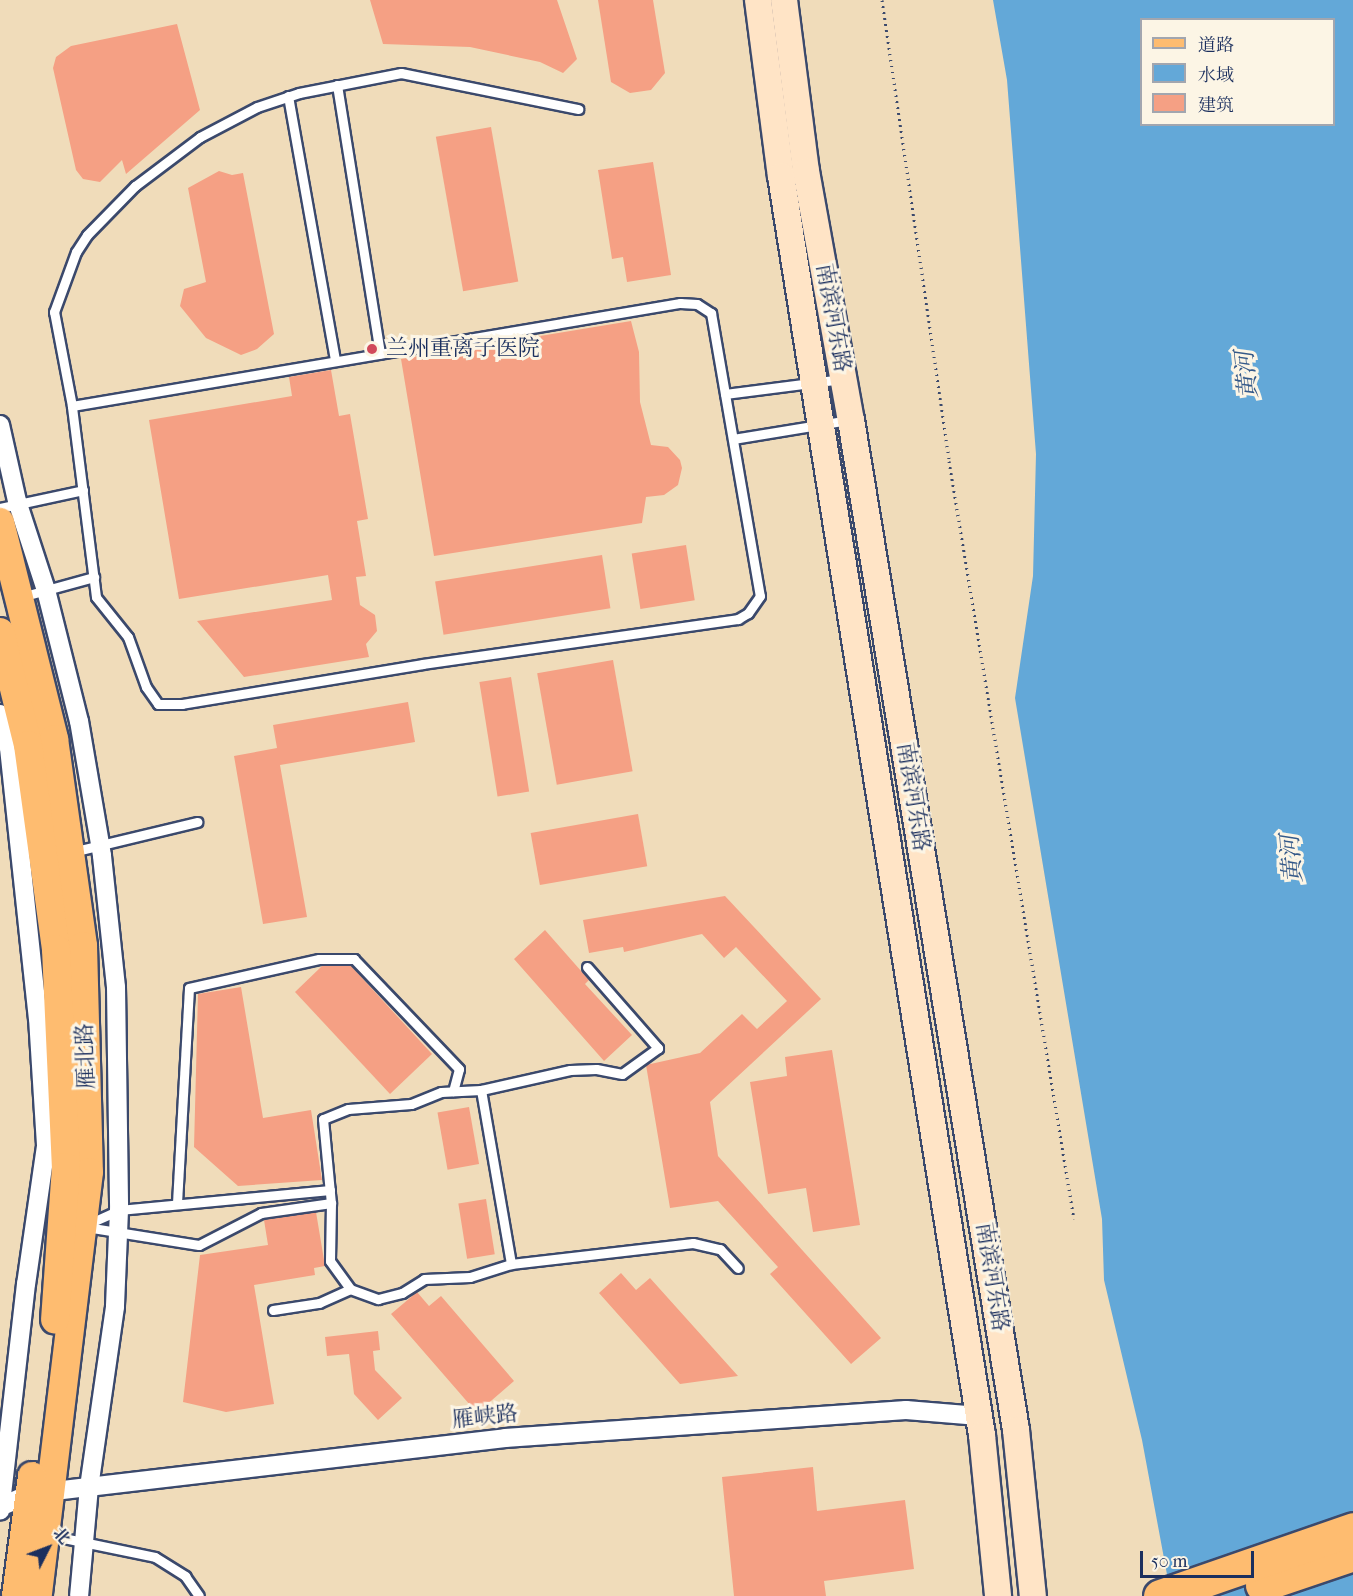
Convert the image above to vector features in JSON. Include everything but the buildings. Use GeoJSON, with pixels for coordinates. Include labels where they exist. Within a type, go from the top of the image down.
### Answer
{"type":"FeatureCollection","features":[{"type":"Feature","properties":{"kind":"highway"},"geometry":{"type":"LineString","coordinates":[[1160,1596],[1353,1529]]}},
{"type":"Feature","properties":{"kind":"highway"},"geometry":{"type":"LineString","coordinates":[[1229,1596],[1353,1554]]}},
{"type":"Feature","properties":{"kind":"main road","name":"南滨河东路"},"geometry":{"type":"LineString","coordinates":[[758,0],[781,176],[979,1416],[998,1596]]}},
{"type":"Feature","properties":{"kind":"main road","name":"南滨河东路"},"geometry":{"type":"LineString","coordinates":[[784,0],[806,171],[851,420],[1008,1376],[1024,1485],[1033,1596]]}},
{"type":"Feature","properties":{"kind":"main road","name":"雁北路"},"geometry":{"type":"LineString","coordinates":[[6,510],[43,741],[70,853],[83,946],[89,1172],[83,1226],[39,1493],[16,1596]]}},
{"type":"Feature","properties":{"kind":"main road","name":"雁北路"},"geometry":{"type":"LineString","coordinates":[[0,632],[43,741],[66,1167],[39,1493],[45,1534],[38,1596]]}},
{"type":"Feature","properties":{"kind":"main road"},"geometry":{"type":"LineString","coordinates":[[973,1382],[1008,1376]]}},
{"type":"Feature","properties":{"kind":"street"},"geometry":{"type":"LineString","coordinates":[[0,425],[6,510],[46,590],[38,1018],[46,1146],[26,1284],[0,1508]]}},
{"type":"Feature","properties":{"kind":"street"},"geometry":{"type":"LineString","coordinates":[[0,714],[43,741],[100,845],[116,987],[119,1210],[115,1307],[89,1487],[79,1596]]}},
{"type":"Feature","properties":{"kind":"street","name":"雁峡路"},"geometry":{"type":"LineString","coordinates":[[0,1508],[39,1493],[505,1438],[906,1410],[979,1416]]}},
{"type":"Feature","properties":{"kind":"lane"},"geometry":{"type":"LineString","coordinates":[[72,406],[688,302],[711,313],[760,596],[756,606],[738,619],[423,664],[182,704],[158,704],[146,687],[128,637],[96,597],[72,406],[54,312],[63,284],[87,235],[135,186],[200,137],[288,96],[401,73],[578,109]]}},
{"type":"Feature","properties":{"kind":"lane"},"geometry":{"type":"LineString","coordinates":[[337,85],[380,354]]}},
{"type":"Feature","properties":{"kind":"lane"},"geometry":{"type":"LineString","coordinates":[[288,96],[335,361]]}},
{"type":"Feature","properties":{"kind":"lane"},"geometry":{"type":"LineString","coordinates":[[725,394],[844,379]]}},
{"type":"Feature","properties":{"kind":"lane"},"geometry":{"type":"LineString","coordinates":[[733,439],[851,420]]}},
{"type":"Feature","properties":{"kind":"lane"},"geometry":{"type":"LineString","coordinates":[[6,510],[83,490]]}},
{"type":"Feature","properties":{"kind":"lane"},"geometry":{"type":"LineString","coordinates":[[19,598],[94,577]]}},
{"type":"Feature","properties":{"kind":"lane"},"geometry":{"type":"LineString","coordinates":[[70,853],[197,822]]}},
{"type":"Feature","properties":{"kind":"lane"},"geometry":{"type":"LineString","coordinates":[[177,1203],[189,987],[319,959],[354,959],[459,1069],[453,1091]]}},
{"type":"Feature","properties":{"kind":"lane"},"geometry":{"type":"LineString","coordinates":[[587,967],[658,1048],[622,1074],[596,1069],[570,1070],[481,1090],[441,1092],[411,1104],[348,1109],[323,1119],[331,1203],[330,1261],[350,1289],[365,1297],[390,1298],[424,1279],[470,1277],[511,1264],[693,1243],[720,1249],[738,1268]]}},
{"type":"Feature","properties":{"kind":"lane"},"geometry":{"type":"LineString","coordinates":[[481,1090],[511,1264]]}},
{"type":"Feature","properties":{"kind":"lane"},"geometry":{"type":"LineString","coordinates":[[83,1226],[119,1210],[330,1190]]}},
{"type":"Feature","properties":{"kind":"lane"},"geometry":{"type":"LineString","coordinates":[[83,1226],[199,1245],[261,1213],[331,1203]]}},
{"type":"Feature","properties":{"kind":"lane"},"geometry":{"type":"LineString","coordinates":[[273,1310],[319,1303],[350,1289]]}},
{"type":"Feature","properties":{"kind":"lane"},"geometry":{"type":"LineString","coordinates":[[45,1534],[155,1557],[185,1576],[199,1596]]}},
{"type":"Feature","properties":{"kind":"path"},"geometry":{"type":"LineString","coordinates":[[882,0],[949,461],[1074,1219]]}},
{"type":"Feature","properties":{"kind":"water","name":"黄河"},"geometry":{"type":"Polygon","coordinates":[[[993,0],[1353,0],[1353,1596],[1171,1596],[1142,1440],[1104,1280],[1102,1219],[1015,698],[1033,576],[1036,454],[1007,80],[993,0]]]}},
{"type":"Feature","properties":{"kind":"place","name":"兰州重离子医院"},"geometry":{"type":"Point","coordinates":[372,349]}}]}
